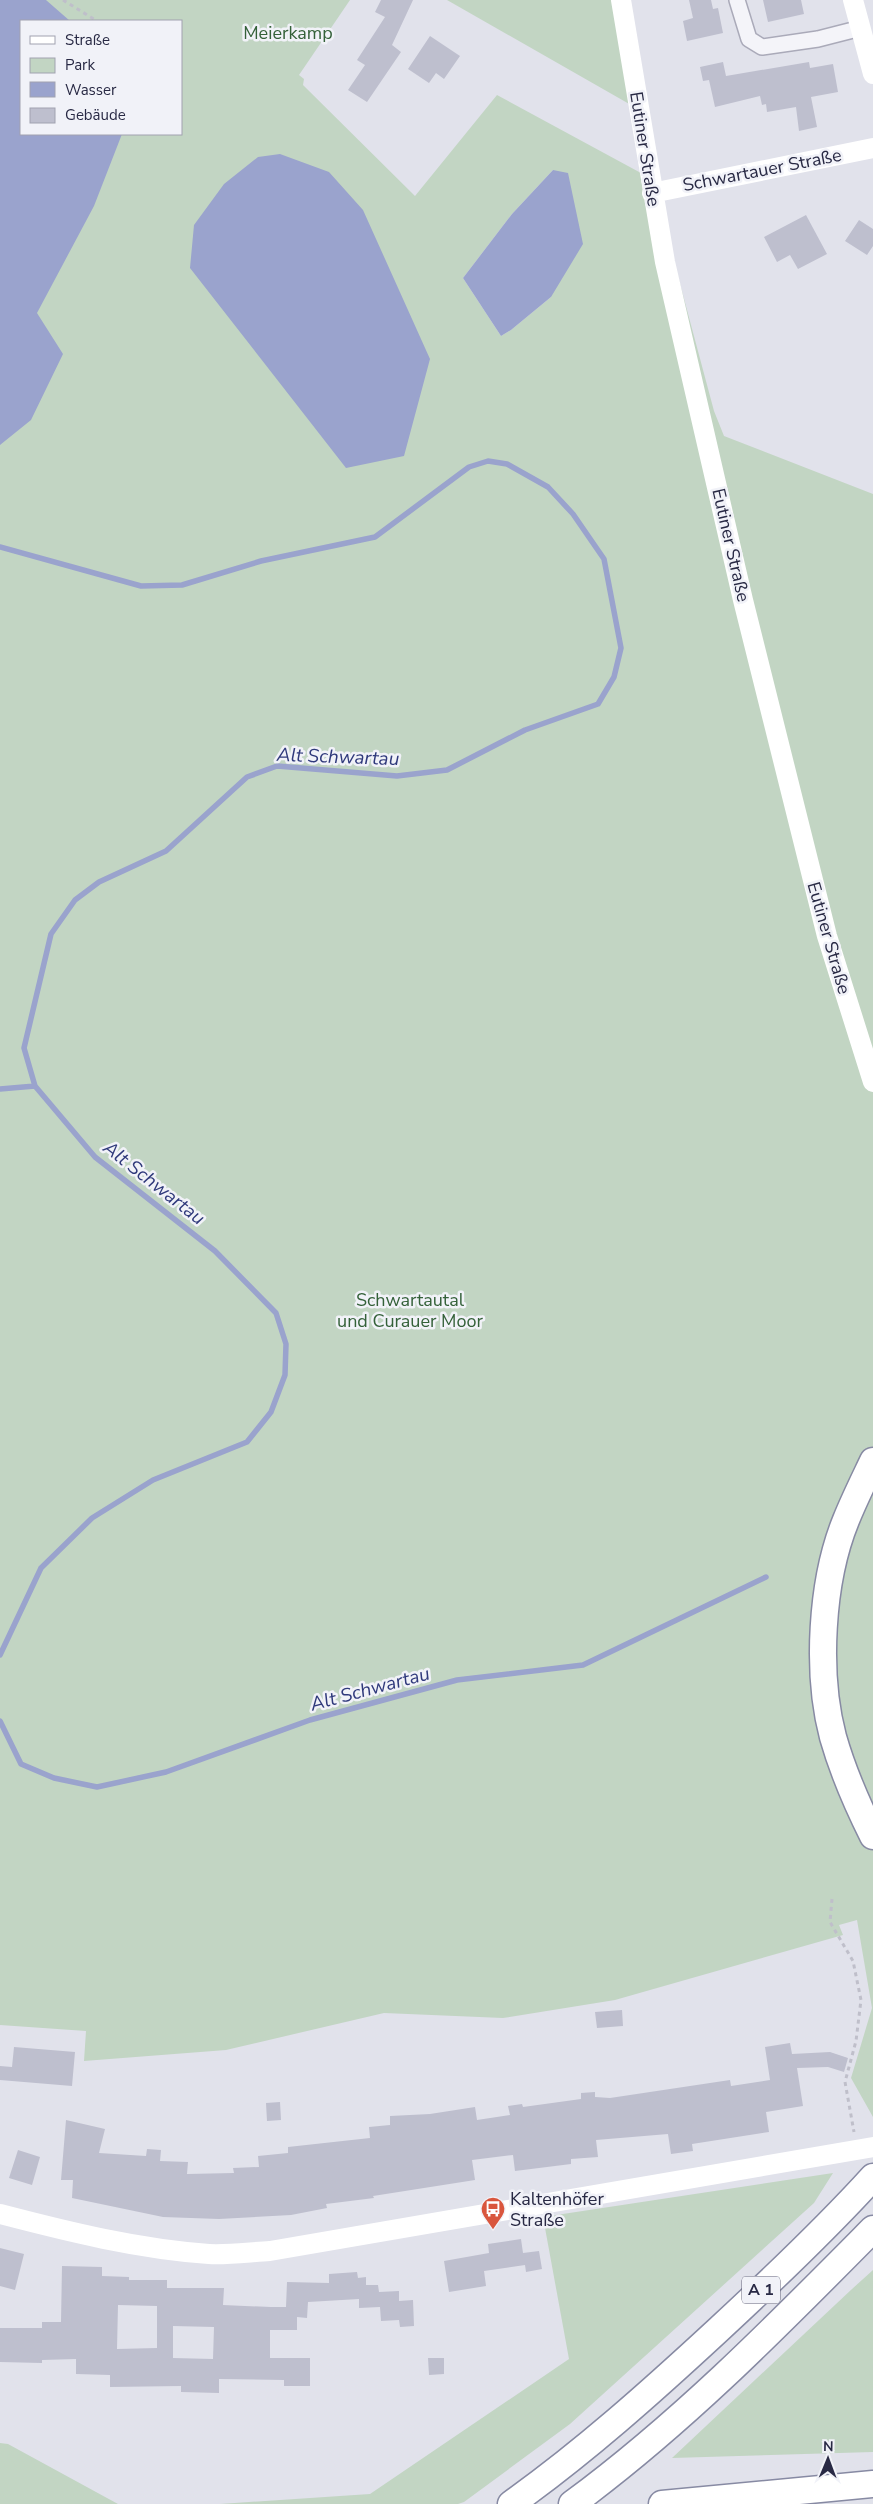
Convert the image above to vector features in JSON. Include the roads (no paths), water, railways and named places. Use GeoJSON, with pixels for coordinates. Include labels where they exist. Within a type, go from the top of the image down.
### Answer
{"type":"FeatureCollection","features":[{"type":"Feature","properties":{"kind":"highway"},"geometry":{"type":"LineString","coordinates":[[873,1461],[845,1520],[835,1557],[825,1608],[824,1676],[833,1735],[847,1781],[873,1836]]}},
{"type":"Feature","properties":{"kind":"highway"},"geometry":{"type":"LineString","coordinates":[[873,1487],[858,1521],[844,1564],[835,1617],[835,1655],[836,1683],[847,1750],[861,1788],[873,1810]]}},
{"type":"Feature","properties":{"kind":"highway"},"geometry":{"type":"LineString","coordinates":[[864,2186],[868,2155]]}},
{"type":"Feature","properties":{"kind":"highway","name":"A 1"},"geometry":{"type":"LineString","coordinates":[[511,2504],[550,2476],[663,2381],[804,2251],[864,2186]]}},
{"type":"Feature","properties":{"kind":"highway","name":"A 1"},"geometry":{"type":"LineString","coordinates":[[572,2504],[616,2471],[694,2405],[873,2229]]}},
{"type":"Feature","properties":{"kind":"highway"},"geometry":{"type":"LineString","coordinates":[[662,2504],[873,2484]]}},
{"type":"Feature","properties":{"kind":"street","name":"Eutiner Straße"},"geometry":{"type":"LineString","coordinates":[[621,0],[665,262],[743,600],[826,936],[873,1082]]}},
{"type":"Feature","properties":{"kind":"street"},"geometry":{"type":"LineString","coordinates":[[737,0],[749,39],[762,47],[818,39],[861,28]]}},
{"type":"Feature","properties":{"kind":"street"},"geometry":{"type":"LineString","coordinates":[[853,0],[873,74]]}},
{"type":"Feature","properties":{"kind":"street","name":"Schwartauer Straße"},"geometry":{"type":"LineString","coordinates":[[652,192],[873,148]]}},
{"type":"Feature","properties":{"kind":"street"},"geometry":{"type":"LineString","coordinates":[[0,2214],[70,2232],[154,2248],[211,2254],[270,2251],[868,2155]]}},
{"type":"Feature","properties":{"kind":"water"},"geometry":{"type":"Polygon","coordinates":[[[0,0],[46,0],[69,20],[20,20],[20,135],[122,135],[94,206],[37,313],[63,354],[31,420],[0,445],[0,0]]]}},
{"type":"Feature","properties":{"kind":"water"},"geometry":{"type":"Polygon","coordinates":[[[280,154],[329,172],[363,210],[430,359],[404,456],[346,468],[190,268],[194,225],[224,184],[258,157],[280,154]]]}},
{"type":"Feature","properties":{"kind":"water"},"geometry":{"type":"Polygon","coordinates":[[[553,170],[568,173],[583,244],[551,297],[501,336],[463,278],[512,214],[553,170]]]}},
{"type":"Feature","properties":{"kind":"waterway","name":"Alt Schwartau"},"geometry":{"type":"LineString","coordinates":[[0,547],[141,586],[182,585],[261,561],[375,537],[469,467],[488,461],[507,464],[548,487],[573,514],[604,559],[621,648],[614,677],[598,704],[525,730],[447,770],[397,776],[277,766],[247,777],[166,851],[99,882],[75,900],[51,934],[24,1048],[35,1086],[95,1157],[215,1251],[276,1313],[286,1344],[285,1375],[271,1412],[247,1442],[153,1480],[92,1518],[41,1568],[0,1655]]}},
{"type":"Feature","properties":{"kind":"waterway"},"geometry":{"type":"LineString","coordinates":[[0,1089],[35,1086]]}},
{"type":"Feature","properties":{"kind":"waterway","name":"Alt Schwartau"},"geometry":{"type":"LineString","coordinates":[[0,1721],[21,1764],[54,1778],[97,1787],[166,1772],[310,1720],[457,1680],[583,1665],[766,1577]]}},
{"type":"Feature","properties":{"kind":"place","name":"Kaltenhöfer Straße"},"geometry":{"type":"Point","coordinates":[493,2230]}},
{"type":"Feature","properties":{"kind":"park label","name":"Meierkamp"},"geometry":{"type":"Point","coordinates":[288,33]}},
{"type":"Feature","properties":{"kind":"park label","name":"Schwartautal und Curauer Moor"},"geometry":{"type":"Point","coordinates":[410,1310]}}]}
